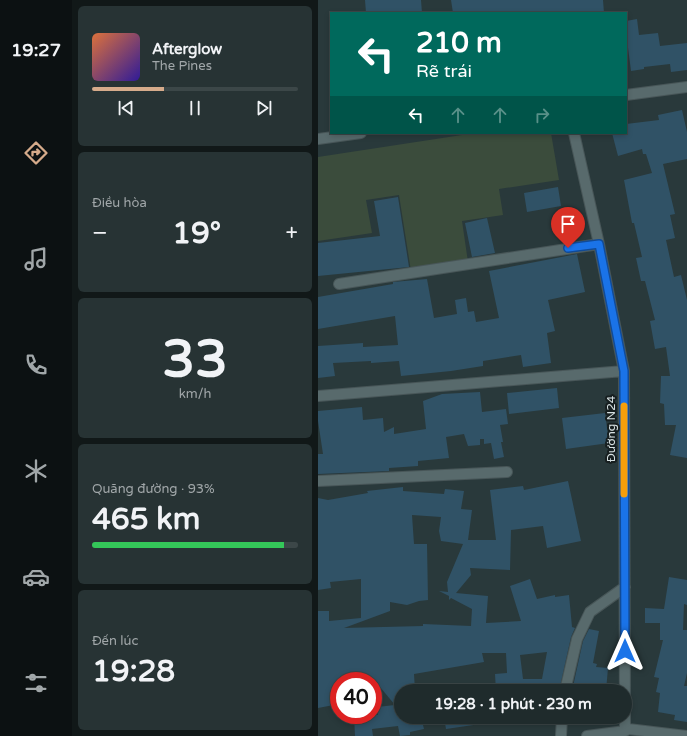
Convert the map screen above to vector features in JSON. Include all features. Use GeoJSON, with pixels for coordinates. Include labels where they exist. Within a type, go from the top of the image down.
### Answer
{"type":"FeatureCollection","features":[{"type":"Feature","properties":{"kind":"street"},"geometry":{"type":"LineString","coordinates":[[627,95],[687,87]]}},
{"type":"Feature","properties":{"kind":"street"},"geometry":{"type":"LineString","coordinates":[[318,139],[354,134]]}},
{"type":"Feature","properties":{"kind":"street","name":"Đường N24"},"geometry":{"type":"LineString","coordinates":[[574,134],[599,244],[624,371],[625,587],[628,732]]}},
{"type":"Feature","properties":{"kind":"street"},"geometry":{"type":"LineString","coordinates":[[339,284],[599,244]]}},
{"type":"Feature","properties":{"kind":"street"},"geometry":{"type":"LineString","coordinates":[[318,396],[624,371]]}},
{"type":"Feature","properties":{"kind":"street"},"geometry":{"type":"LineString","coordinates":[[318,481],[507,472]]}},
{"type":"Feature","properties":{"kind":"street"},"geometry":{"type":"LineString","coordinates":[[567,684],[577,638],[590,612],[625,587]]}},
{"type":"Feature","properties":{"kind":"street"},"geometry":{"type":"LineString","coordinates":[[561,736],[562,724]]}},
{"type":"Feature","properties":{"kind":"street"},"geometry":{"type":"LineString","coordinates":[[587,736],[628,732],[687,736]]}},
{"type":"Feature","properties":{"kind":"green space"},"geometry":{"type":"Polygon","coordinates":[[[468,134],[551,134],[559,180],[499,189],[503,215],[462,221],[468,262],[411,271],[399,195],[366,200],[372,233],[318,241],[318,157],[468,134]]]}},
{"type":"Feature","properties":{"kind":"building"},"geometry":{"type":"Polygon","coordinates":[[[365,0],[421,0],[422,12],[366,12],[365,0]]]}},
{"type":"Feature","properties":{"kind":"building"},"geometry":{"type":"Polygon","coordinates":[[[451,0],[603,0],[604,12],[453,12],[451,0]]]}},
{"type":"Feature","properties":{"kind":"building"},"geometry":{"type":"Polygon","coordinates":[[[637,19],[639,35],[658,33],[660,46],[687,43],[687,70],[671,72],[670,64],[644,67],[644,69],[631,71],[627,40],[627,21],[637,19]]]}},
{"type":"Feature","properties":{"kind":"building"},"geometry":{"type":"Polygon","coordinates":[[[682,110],[687,132],[687,159],[663,164],[675,214],[670,215],[675,238],[666,240],[674,277],[681,275],[687,300],[687,458],[670,455],[676,425],[665,425],[664,404],[660,403],[661,376],[670,376],[666,347],[655,349],[650,321],[655,320],[645,281],[641,281],[636,258],[642,257],[634,223],[632,223],[624,180],[652,173],[646,154],[643,154],[642,149],[618,156],[612,134],[627,134],[627,124],[659,120],[658,115],[682,110]]]}},
{"type":"Feature","properties":{"kind":"building"},"geometry":{"type":"Polygon","coordinates":[[[558,187],[561,206],[527,212],[524,193],[558,187]]]}},
{"type":"Feature","properties":{"kind":"building"},"geometry":{"type":"Polygon","coordinates":[[[398,197],[409,267],[318,276],[318,243],[380,236],[374,201],[398,197]]]}},
{"type":"Feature","properties":{"kind":"building"},"geometry":{"type":"Polygon","coordinates":[[[487,218],[495,253],[472,257],[465,223],[487,218]]]}},
{"type":"Feature","properties":{"kind":"building"},"geometry":{"type":"Polygon","coordinates":[[[577,254],[585,292],[548,300],[555,331],[547,333],[551,363],[523,367],[521,355],[483,361],[483,366],[401,376],[399,361],[333,363],[335,376],[318,378],[318,346],[363,343],[363,347],[398,345],[395,316],[318,329],[318,297],[393,284],[393,282],[427,279],[434,318],[457,314],[455,300],[466,298],[468,312],[474,311],[476,322],[499,318],[489,271],[577,254]]]}},
{"type":"Feature","properties":{"kind":"building"},"geometry":{"type":"Polygon","coordinates":[[[557,388],[559,408],[509,414],[507,393],[557,388]]]}},
{"type":"Feature","properties":{"kind":"building"},"geometry":{"type":"Polygon","coordinates":[[[480,392],[482,412],[506,409],[508,424],[500,425],[504,457],[494,459],[491,443],[484,444],[484,439],[480,439],[480,445],[468,446],[464,434],[446,437],[449,458],[418,461],[418,466],[389,468],[389,471],[318,474],[318,454],[323,454],[318,411],[362,407],[363,420],[383,418],[384,432],[394,427],[394,434],[426,429],[423,401],[442,394],[480,392]]]}},
{"type":"Feature","properties":{"kind":"building"},"geometry":{"type":"Polygon","coordinates":[[[605,413],[609,443],[566,449],[562,418],[605,413]]]}},
{"type":"Feature","properties":{"kind":"building"},"geometry":{"type":"Polygon","coordinates":[[[568,481],[581,541],[547,548],[543,526],[511,530],[510,570],[470,568],[471,575],[456,593],[488,596],[486,623],[521,621],[510,586],[530,579],[537,599],[555,595],[555,597],[569,595],[572,627],[575,628],[571,637],[561,684],[496,684],[495,674],[507,673],[506,653],[482,653],[484,662],[414,674],[415,684],[394,684],[394,704],[382,689],[382,672],[330,672],[330,706],[318,708],[318,611],[329,611],[329,621],[361,618],[361,579],[330,582],[331,588],[318,590],[318,498],[328,500],[368,493],[367,491],[403,487],[403,491],[444,494],[445,489],[464,491],[461,509],[472,510],[468,540],[496,540],[490,490],[523,486],[524,490],[568,481]],[[412,515],[414,544],[427,544],[428,600],[407,605],[390,602],[390,611],[344,628],[423,626],[423,624],[471,626],[472,609],[451,598],[449,600],[449,596],[439,591],[448,592],[447,582],[463,544],[441,541],[439,531],[441,517],[412,515]],[[547,652],[520,655],[523,679],[542,679],[547,652]]]}},
{"type":"Feature","properties":{"kind":"building"},"geometry":{"type":"Polygon","coordinates":[[[669,577],[687,580],[687,605],[684,604],[683,630],[687,630],[687,673],[684,686],[687,686],[687,722],[674,720],[675,715],[658,712],[660,693],[656,692],[659,678],[654,677],[663,640],[660,640],[660,623],[645,623],[645,608],[664,609],[669,577]]]}},
{"type":"Feature","properties":{"kind":"building"},"geometry":{"type":"Polygon","coordinates":[[[589,629],[599,631],[593,663],[597,664],[596,667],[608,668],[607,684],[574,684],[583,641],[589,629]]]}},
{"type":"Feature","properties":{"kind":"building"},"geometry":{"type":"Polygon","coordinates":[[[394,705],[394,724],[423,724],[424,729],[410,732],[410,735],[400,736],[398,726],[372,729],[373,736],[355,736],[354,724],[382,724],[382,706],[394,705]]]}},
{"type":"Feature","properties":{"kind":"building"},"geometry":{"type":"Polygon","coordinates":[[[445,724],[480,724],[446,729],[445,724]]]}},
{"type":"Feature","properties":{"kind":"slow traffic"},"geometry":{"type":"LineString","coordinates":[[624,406],[624,494]]}},
{"type":"Feature","properties":{"kind":"route"},"geometry":{"type":"LineString","coordinates":[[568,248],[599,244],[624,371],[625,651]]}}]}
